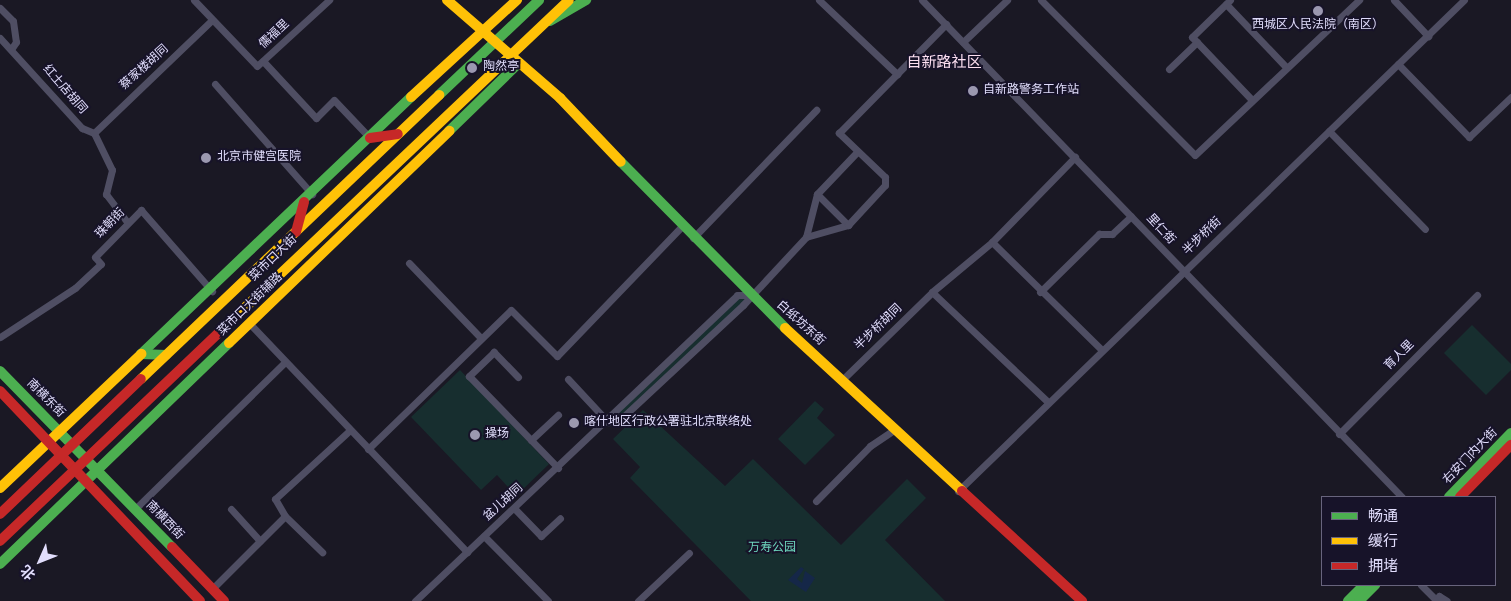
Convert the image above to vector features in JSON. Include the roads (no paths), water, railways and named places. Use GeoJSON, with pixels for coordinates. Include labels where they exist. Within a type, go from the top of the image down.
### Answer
{"type":"FeatureCollection","features":[{"type":"Feature","properties":{"kind":"main road","name":"白纸坊东街"},"geometry":{"type":"LineString","coordinates":[[447,0],[492,43],[560,98],[749,295],[842,379],[958,491],[1082,601]]}},
{"type":"Feature","properties":{"kind":"main road"},"geometry":{"type":"LineString","coordinates":[[0,488],[141,354],[212,291],[466,43],[483,34],[517,0]]}},
{"type":"Feature","properties":{"kind":"main road","name":"菜市口大街"},"geometry":{"type":"LineString","coordinates":[[0,514],[539,0]]}},
{"type":"Feature","properties":{"kind":"main road","name":"菜市口大街"},"geometry":{"type":"LineString","coordinates":[[0,541],[569,0]]}},
{"type":"Feature","properties":{"kind":"main road"},"geometry":{"type":"LineString","coordinates":[[546,23],[586,0]]}},
{"type":"Feature","properties":{"kind":"main road","name":"菜市口大街辅路"},"geometry":{"type":"LineString","coordinates":[[0,564],[519,63]]}},
{"type":"Feature","properties":{"kind":"main road"},"geometry":{"type":"LineString","coordinates":[[370,138],[398,134]]}},
{"type":"Feature","properties":{"kind":"main road"},"geometry":{"type":"LineString","coordinates":[[296,232],[304,202]]}},
{"type":"Feature","properties":{"kind":"main road"},"geometry":{"type":"LineString","coordinates":[[141,354],[166,355]]}},
{"type":"Feature","properties":{"kind":"main road","name":"南横东街"},"geometry":{"type":"LineString","coordinates":[[0,371],[86,459]]}},
{"type":"Feature","properties":{"kind":"main road"},"geometry":{"type":"LineString","coordinates":[[0,391],[48,442],[73,472],[200,601]]}},
{"type":"Feature","properties":{"kind":"main road","name":"右安门内大街"},"geometry":{"type":"LineString","coordinates":[[1450,496],[1511,433]]}},
{"type":"Feature","properties":{"kind":"main road","name":"右安门内大街"},"geometry":{"type":"LineString","coordinates":[[1461,496],[1511,445]]}},
{"type":"Feature","properties":{"kind":"main road","name":"南横西街"},"geometry":{"type":"LineString","coordinates":[[86,459],[224,601]]}},
{"type":"Feature","properties":{"kind":"main road"},"geometry":{"type":"LineString","coordinates":[[1348,601],[1363,586]]}},
{"type":"Feature","properties":{"kind":"main road"},"geometry":{"type":"LineString","coordinates":[[1359,601],[1374,586]]}},
{"type":"Feature","properties":{"kind":"street"},"geometry":{"type":"LineString","coordinates":[[194,0],[212,20]]}},
{"type":"Feature","properties":{"kind":"street","name":"儒福里"},"geometry":{"type":"LineString","coordinates":[[212,20],[257,66],[329,0]]}},
{"type":"Feature","properties":{"kind":"street"},"geometry":{"type":"LineString","coordinates":[[818,0],[896,74]]}},
{"type":"Feature","properties":{"kind":"street","name":"里仁街"},"geometry":{"type":"LineString","coordinates":[[922,0],[1075,157],[1339,434],[1401,496]]}},
{"type":"Feature","properties":{"kind":"street"},"geometry":{"type":"LineString","coordinates":[[963,42],[1007,0]]}},
{"type":"Feature","properties":{"kind":"street"},"geometry":{"type":"LineString","coordinates":[[1041,0],[1195,155],[1359,0]]}},
{"type":"Feature","properties":{"kind":"street"},"geometry":{"type":"LineString","coordinates":[[1394,0],[1428,36]]}},
{"type":"Feature","properties":{"kind":"street","name":"半步桥街"},"geometry":{"type":"LineString","coordinates":[[958,491],[1464,0]]}},
{"type":"Feature","properties":{"kind":"street"},"geometry":{"type":"LineString","coordinates":[[1252,100],[1192,37],[1228,2],[1287,68]]}},
{"type":"Feature","properties":{"kind":"street"},"geometry":{"type":"LineString","coordinates":[[0,8],[13,21],[16,42],[12,48]]}},
{"type":"Feature","properties":{"kind":"street","name":"蔡家楼胡同"},"geometry":{"type":"LineString","coordinates":[[94,133],[212,20]]}},
{"type":"Feature","properties":{"kind":"street"},"geometry":{"type":"LineString","coordinates":[[806,237],[848,225],[886,182],[839,133],[946,24]]}},
{"type":"Feature","properties":{"kind":"street","name":"红土店胡同"},"geometry":{"type":"LineString","coordinates":[[0,38],[12,48],[82,128],[94,133],[112,170],[106,194],[128,223]]}},
{"type":"Feature","properties":{"kind":"street"},"geometry":{"type":"LineString","coordinates":[[1169,69],[1197,42]]}},
{"type":"Feature","properties":{"kind":"street"},"geometry":{"type":"LineString","coordinates":[[263,61],[316,118],[334,100],[370,138]]}},
{"type":"Feature","properties":{"kind":"street"},"geometry":{"type":"LineString","coordinates":[[1398,64],[1469,136],[1511,97]]}},
{"type":"Feature","properties":{"kind":"street"},"geometry":{"type":"LineString","coordinates":[[215,84],[312,194]]}},
{"type":"Feature","properties":{"kind":"street"},"geometry":{"type":"LineString","coordinates":[[693,238],[816,110]]}},
{"type":"Feature","properties":{"kind":"street"},"geometry":{"type":"LineString","coordinates":[[1329,131],[1425,229]]}},
{"type":"Feature","properties":{"kind":"street"},"geometry":{"type":"LineString","coordinates":[[806,237],[817,194],[858,151]]}},
{"type":"Feature","properties":{"kind":"street","name":"半步桥胡同"},"geometry":{"type":"LineString","coordinates":[[842,379],[932,292],[992,242],[1075,157]]}},
{"type":"Feature","properties":{"kind":"street"},"geometry":{"type":"LineString","coordinates":[[817,194],[848,225]]}},
{"type":"Feature","properties":{"kind":"street","name":"珠朝街"},"geometry":{"type":"LineString","coordinates":[[0,337],[74,288],[101,264],[96,257],[141,210],[212,291]]}},
{"type":"Feature","properties":{"kind":"street"},"geometry":{"type":"LineString","coordinates":[[1040,292],[1099,234],[1112,234],[1131,216]]}},
{"type":"Feature","properties":{"kind":"street"},"geometry":{"type":"LineString","coordinates":[[368,449],[511,310],[557,356],[682,226]]}},
{"type":"Feature","properties":{"kind":"street","name":"盆儿胡同"},"geometry":{"type":"LineString","coordinates":[[608,422],[624,416],[743,305],[749,295],[806,237]]}},
{"type":"Feature","properties":{"kind":"street"},"geometry":{"type":"LineString","coordinates":[[992,242],[1040,292],[1102,350]]}},
{"type":"Feature","properties":{"kind":"street"},"geometry":{"type":"LineString","coordinates":[[409,263],[481,338]]}},
{"type":"Feature","properties":{"kind":"street"},"geometry":{"type":"LineString","coordinates":[[932,292],[1048,402]]}},
{"type":"Feature","properties":{"kind":"street","name":"盆儿胡同"},"geometry":{"type":"LineString","coordinates":[[415,601],[608,422],[616,406],[737,295],[749,295]]}},
{"type":"Feature","properties":{"kind":"street","name":"育人里"},"geometry":{"type":"LineString","coordinates":[[1339,434],[1477,295]]}},
{"type":"Feature","properties":{"kind":"street"},"geometry":{"type":"LineString","coordinates":[[250,324],[467,552]]}},
{"type":"Feature","properties":{"kind":"street"},"geometry":{"type":"LineString","coordinates":[[518,377],[494,352],[469,376],[558,468]]}},
{"type":"Feature","properties":{"kind":"street"},"geometry":{"type":"LineString","coordinates":[[135,509],[285,362]]}},
{"type":"Feature","properties":{"kind":"street"},"geometry":{"type":"LineString","coordinates":[[568,380],[608,422]]}},
{"type":"Feature","properties":{"kind":"street"},"geometry":{"type":"LineString","coordinates":[[531,440],[558,414]]}},
{"type":"Feature","properties":{"kind":"street"},"geometry":{"type":"LineString","coordinates":[[816,500],[870,446],[895,429]]}},
{"type":"Feature","properties":{"kind":"street"},"geometry":{"type":"LineString","coordinates":[[322,552],[285,516],[275,499],[350,430]]}},
{"type":"Feature","properties":{"kind":"street"},"geometry":{"type":"LineString","coordinates":[[231,508],[260,541]]}},
{"type":"Feature","properties":{"kind":"street"},"geometry":{"type":"LineString","coordinates":[[514,508],[541,536],[560,518]]}},
{"type":"Feature","properties":{"kind":"street"},"geometry":{"type":"LineString","coordinates":[[212,589],[285,516]]}},
{"type":"Feature","properties":{"kind":"street"},"geometry":{"type":"LineString","coordinates":[[484,536],[548,601]]}},
{"type":"Feature","properties":{"kind":"street"},"geometry":{"type":"LineString","coordinates":[[638,601],[689,553]]}},
{"type":"Feature","properties":{"kind":"street"},"geometry":{"type":"LineString","coordinates":[[1422,586],[1436,600],[1439,596],[1447,601]]}},
{"type":"Feature","properties":{"kind":"water"},"geometry":{"type":"Polygon","coordinates":[[[801,567],[804,569],[797,579],[802,583],[805,571],[815,578],[806,592],[788,580],[801,567]]]}},
{"type":"Feature","properties":{"kind":"place","name":"西城区人民法院（南区）"},"geometry":{"type":"Point","coordinates":[1318,11]}},
{"type":"Feature","properties":{"kind":"place","name":"陶然亭"},"geometry":{"type":"Point","coordinates":[472,68]}},
{"type":"Feature","properties":{"kind":"place","name":"自新路警务工作站"},"geometry":{"type":"Point","coordinates":[973,91]}},
{"type":"Feature","properties":{"kind":"place","name":"北京市健宫医院"},"geometry":{"type":"Point","coordinates":[206,158]}},
{"type":"Feature","properties":{"kind":"place","name":"喀什地区行政公署驻北京联络处"},"geometry":{"type":"Point","coordinates":[574,423]}},
{"type":"Feature","properties":{"kind":"place","name":"操场"},"geometry":{"type":"Point","coordinates":[475,435]}},
{"type":"Feature","properties":{"kind":"district","name":"自新路社区"},"geometry":{"type":"Point","coordinates":[944,64]}},
{"type":"Feature","properties":{"kind":"park label","name":"万寿公园"},"geometry":{"type":"Point","coordinates":[772,549]}}]}
